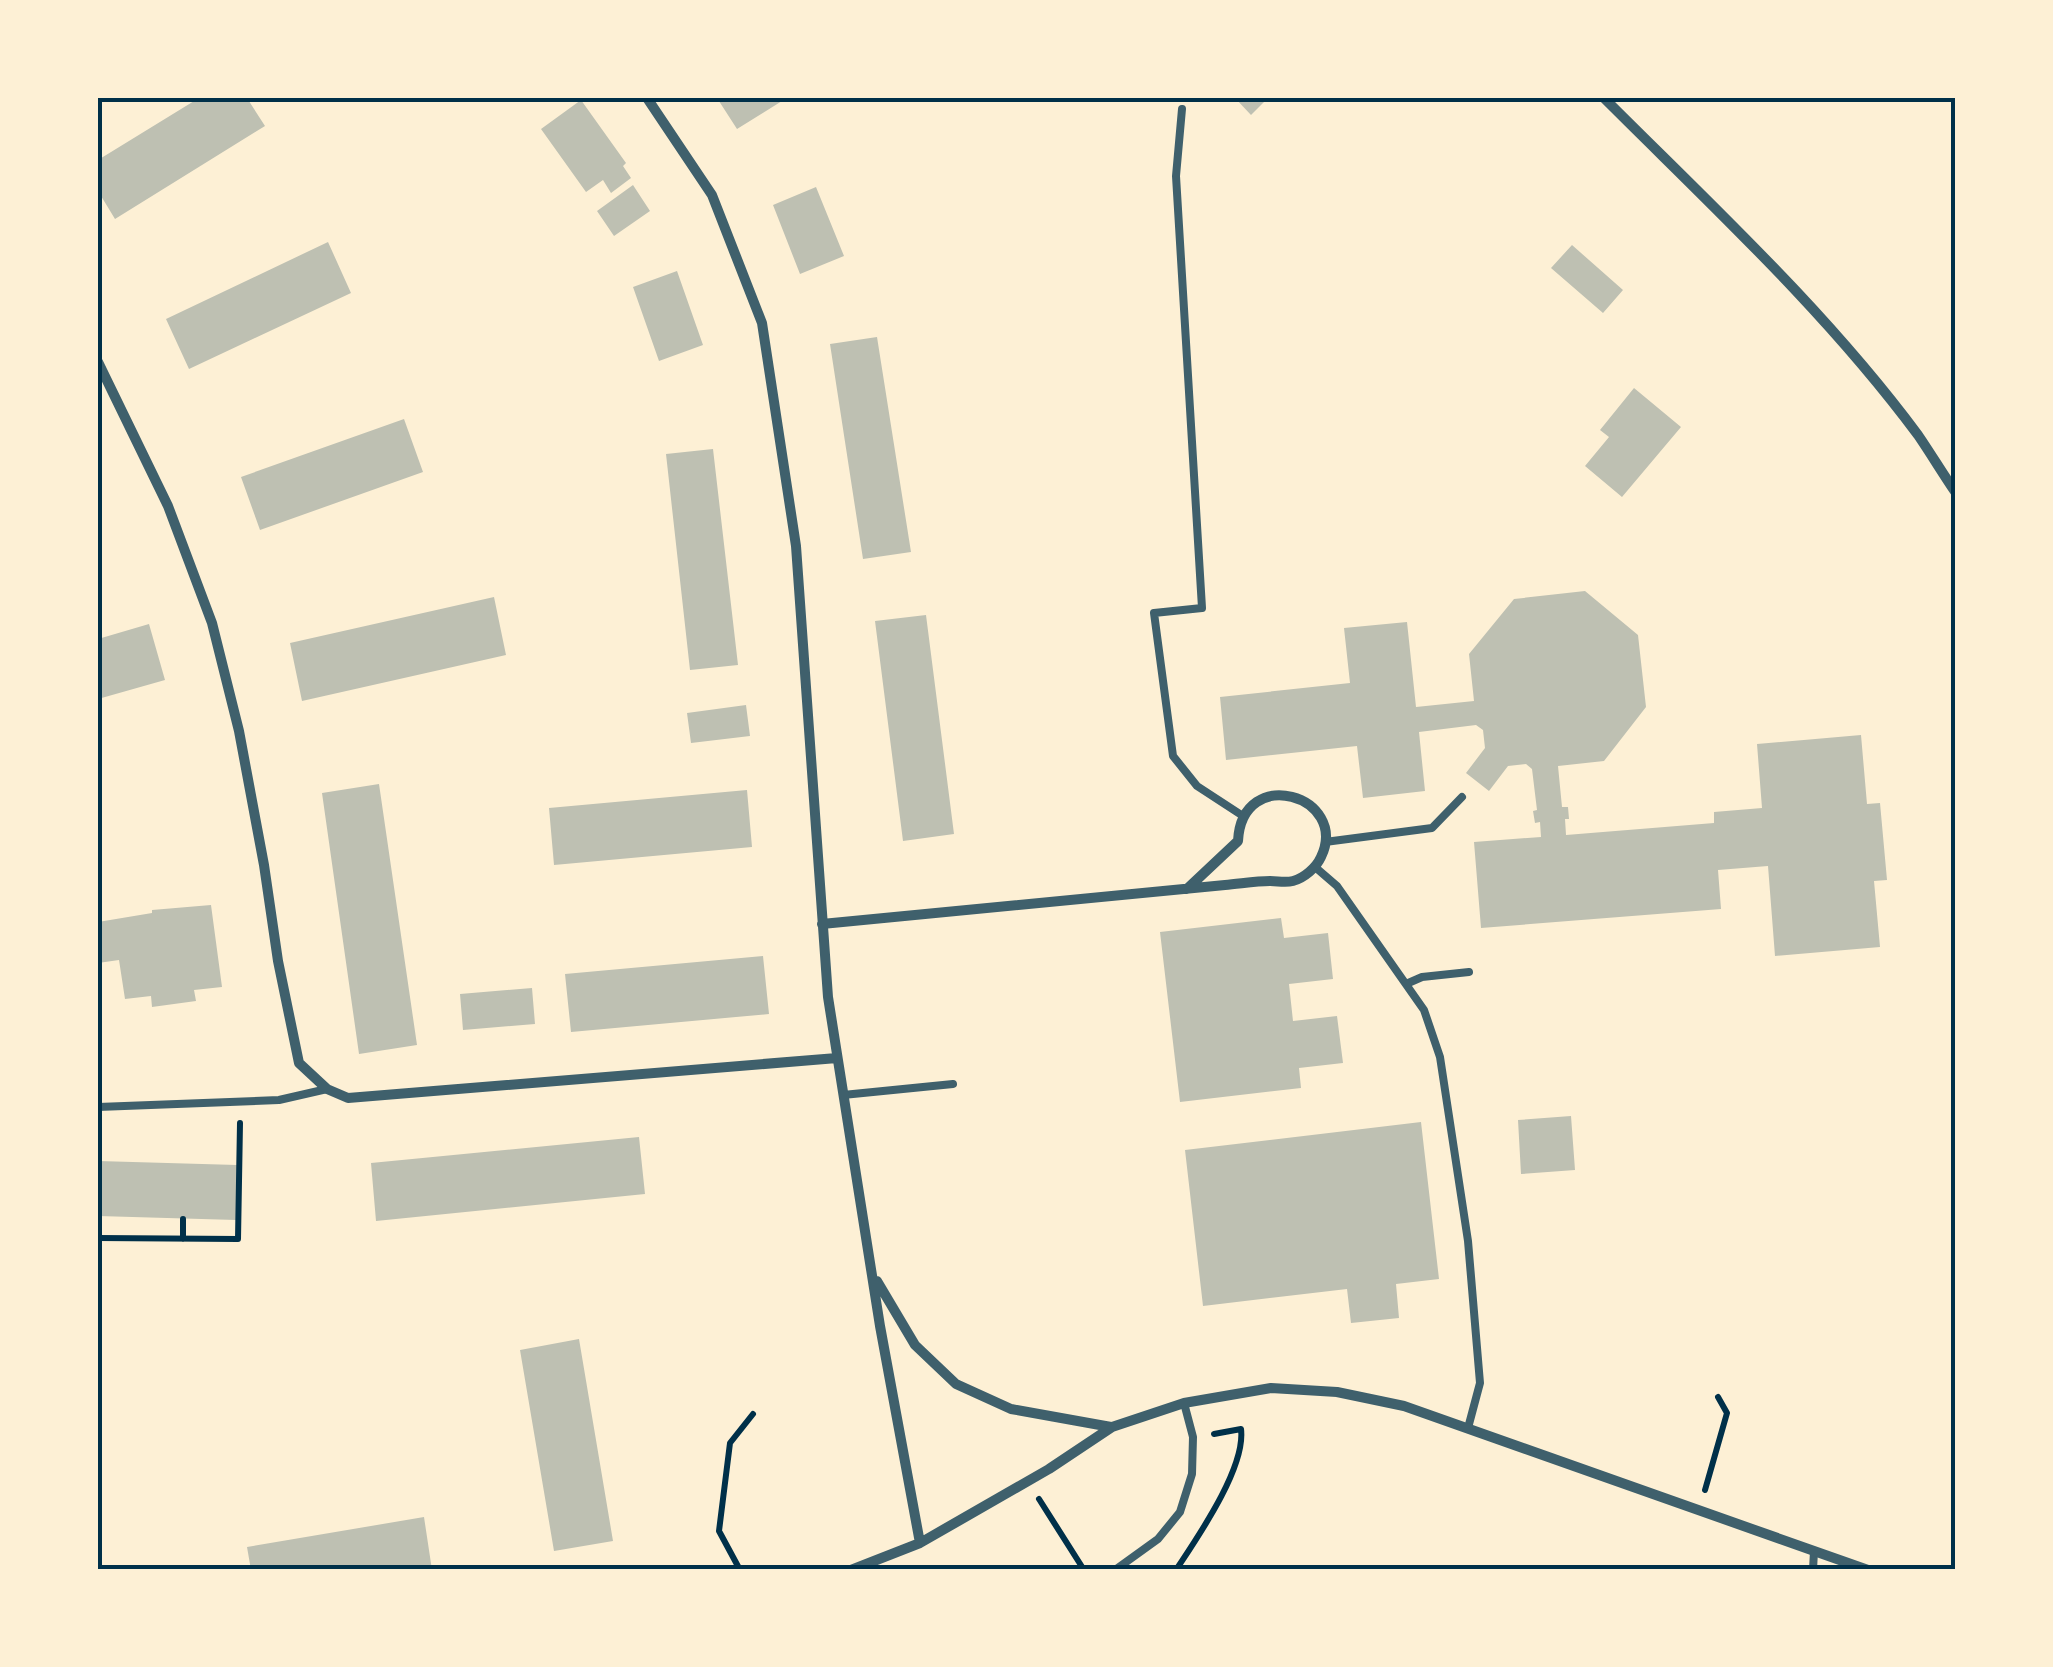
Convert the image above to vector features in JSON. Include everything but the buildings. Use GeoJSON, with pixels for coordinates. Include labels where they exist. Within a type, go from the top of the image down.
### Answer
{"type":"FeatureCollection","features":[{"type":"Feature","properties":{"kind":"street"},"geometry":{"type":"LineString","coordinates":[[647,98],[712,194],[762,323],[796,546],[828,997],[880,1326],[920,1543]]}},
{"type":"Feature","properties":{"kind":"street"},"geometry":{"type":"LineString","coordinates":[[1604,98],[1786,279],[1918,436],[1956,493]]}},
{"type":"Feature","properties":{"kind":"street"},"geometry":{"type":"LineString","coordinates":[[98,362],[168,506],[212,622],[239,731],[298,1062],[327,1089],[348,1098],[837,1058]]}},
{"type":"Feature","properties":{"kind":"street"},"geometry":{"type":"LineString","coordinates":[[822,924],[1294,881],[1305,876],[1322,856],[1325,842],[1320,817],[1312,806],[1288,795],[1262,799],[1243,816],[1238,842],[1188,888]]}},
{"type":"Feature","properties":{"kind":"street"},"geometry":{"type":"LineString","coordinates":[[873,1275],[915,1345],[956,1384],[1011,1410],[1112,1427]]}},
{"type":"Feature","properties":{"kind":"street"},"geometry":{"type":"LineString","coordinates":[[851,1570],[920,1543],[1112,1427],[1184,1403],[1271,1388],[1337,1392],[1404,1406],[1868,1570]]}},
{"type":"Feature","properties":{"kind":"lane"},"geometry":{"type":"LineString","coordinates":[[1182,109],[1176,176],[1202,608],[1154,613],[1173,756],[1197,786],[1243,816]]}},
{"type":"Feature","properties":{"kind":"lane"},"geometry":{"type":"LineString","coordinates":[[1325,842],[1432,828],[1462,797]]}},
{"type":"Feature","properties":{"kind":"lane"},"geometry":{"type":"LineString","coordinates":[[1315,867],[1337,886],[1424,1010],[1440,1057],[1468,1241],[1480,1383],[1468,1428]]}},
{"type":"Feature","properties":{"kind":"lane"},"geometry":{"type":"LineString","coordinates":[[1406,984],[1422,977],[1469,972]]}},
{"type":"Feature","properties":{"kind":"lane"},"geometry":{"type":"LineString","coordinates":[[843,1095],[953,1084]]}},
{"type":"Feature","properties":{"kind":"lane"},"geometry":{"type":"LineString","coordinates":[[98,1107],[279,1100],[327,1089]]}},
{"type":"Feature","properties":{"kind":"lane"},"geometry":{"type":"LineString","coordinates":[[1115,1570],[1158,1539],[1180,1512],[1192,1474],[1193,1437],[1184,1403]]}},
{"type":"Feature","properties":{"kind":"lane"},"geometry":{"type":"LineString","coordinates":[[1813,1570],[1814,1551]]}},
{"type":"Feature","properties":{"kind":"path"},"geometry":{"type":"LineString","coordinates":[[98,1238],[238,1239],[241,1102]]}},
{"type":"Feature","properties":{"kind":"path"},"geometry":{"type":"LineString","coordinates":[[183,1238],[184,1219]]}},
{"type":"Feature","properties":{"kind":"path"},"geometry":{"type":"LineString","coordinates":[[1712,1465],[1727,1413],[1718,1396]]}},
{"type":"Feature","properties":{"kind":"path"},"geometry":{"type":"LineString","coordinates":[[740,1570],[719,1531],[730,1443],[754,1414]]}},
{"type":"Feature","properties":{"kind":"path"},"geometry":{"type":"LineString","coordinates":[[1028,1481],[1084,1570]]}}]}
